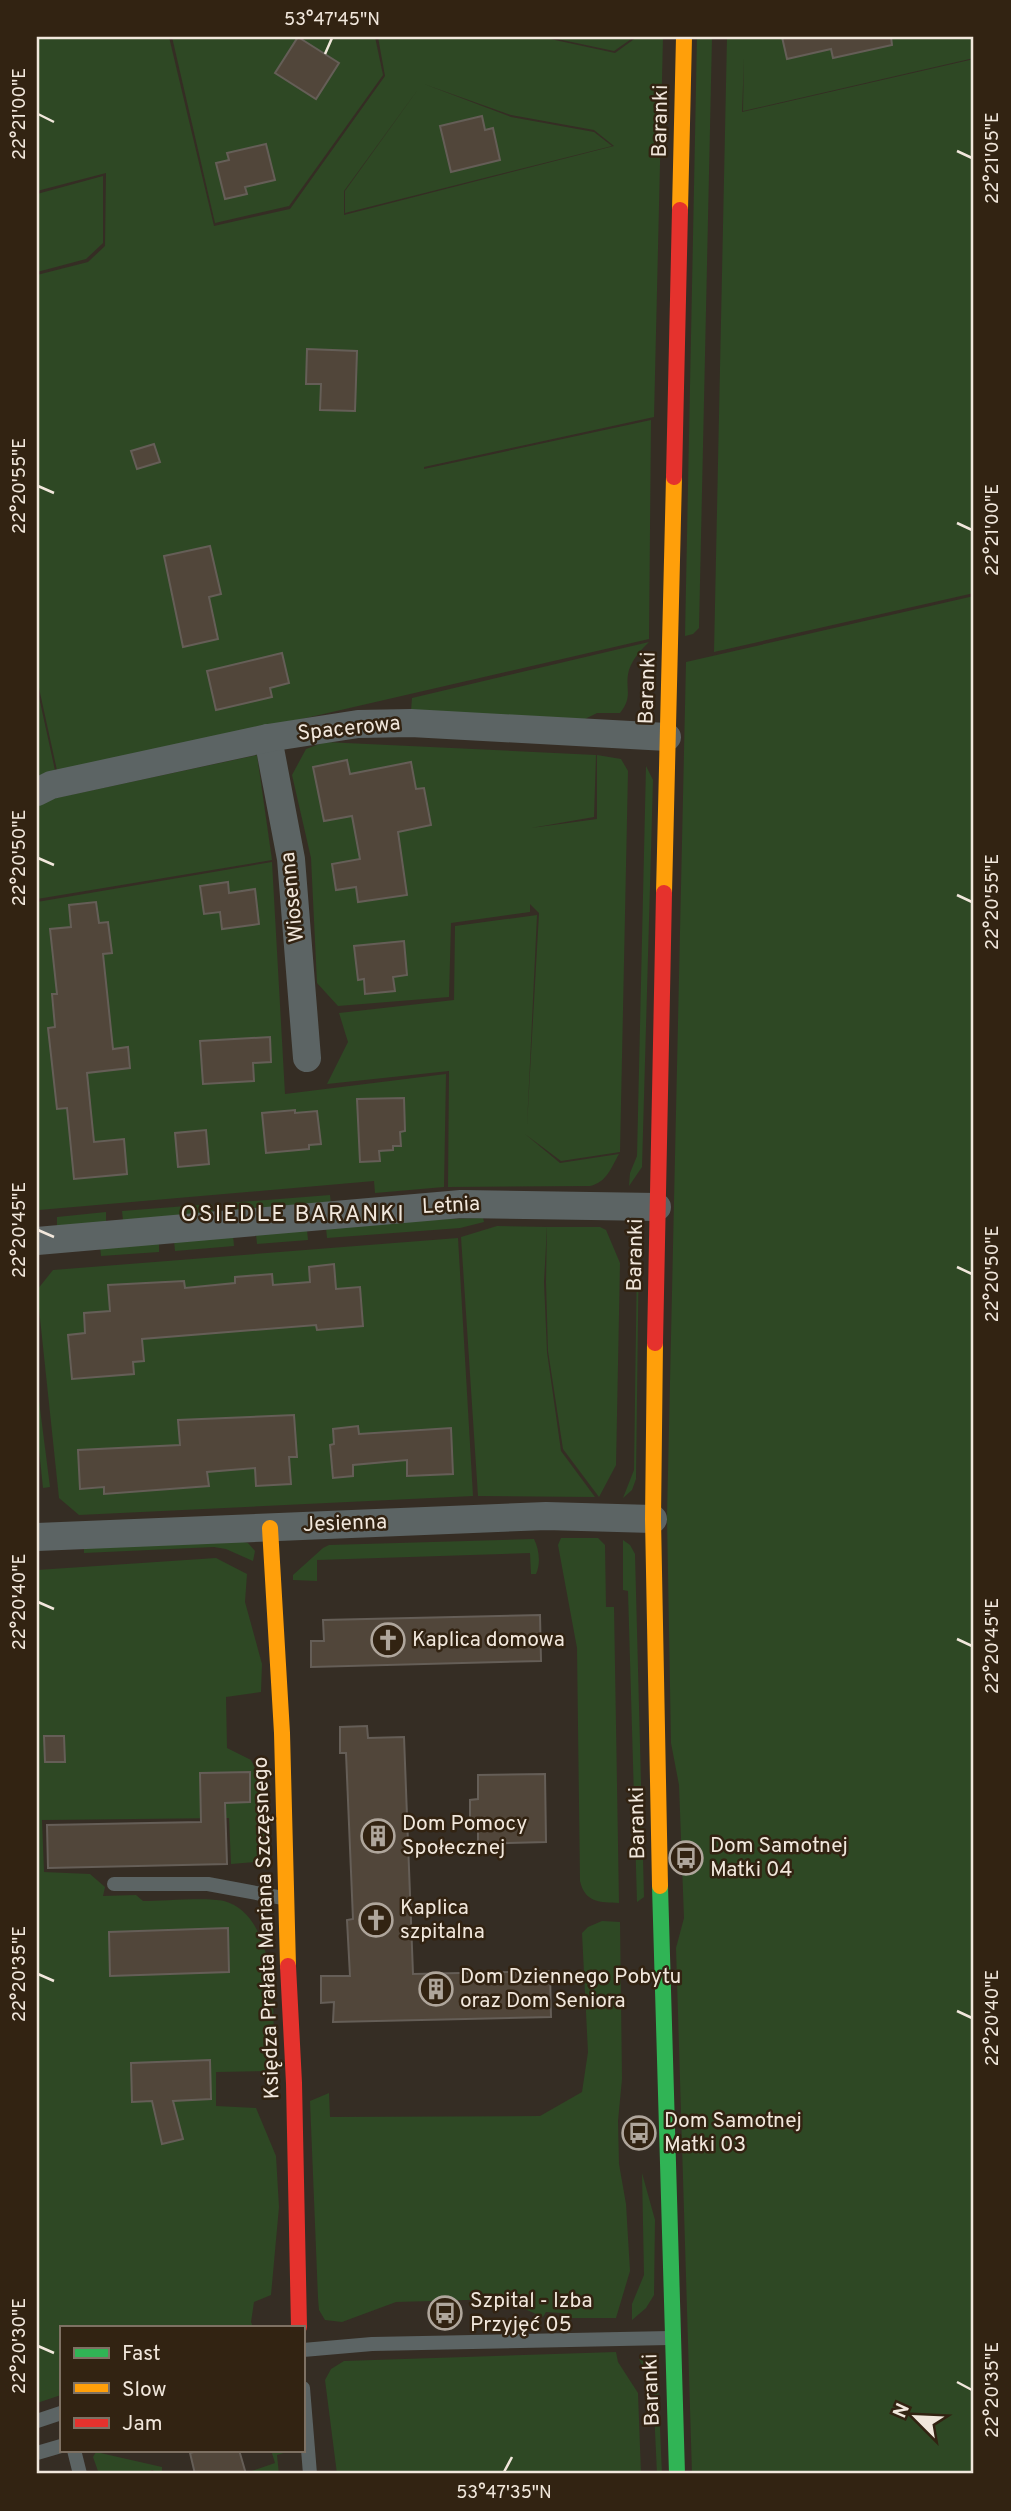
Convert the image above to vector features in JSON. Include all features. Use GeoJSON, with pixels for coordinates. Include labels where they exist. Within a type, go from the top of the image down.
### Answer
{"type":"FeatureCollection","features":[{"type":"Feature","properties":{"kind":"street","name":"Baranki"},"geometry":{"type":"LineString","coordinates":[[677,2474],[671,2338],[653,1519],[657,1207],[684,37]]}},
{"type":"Feature","properties":{"kind":"street","name":"Spacerowa"},"geometry":{"type":"LineString","coordinates":[[37,792],[51,785],[268,738],[358,724],[411,723],[667,737]]}},
{"type":"Feature","properties":{"kind":"street","name":"Wiosenna"},"geometry":{"type":"LineString","coordinates":[[268,738],[291,859],[307,1058]]}},
{"type":"Feature","properties":{"kind":"street","name":"Letnia"},"geometry":{"type":"LineString","coordinates":[[37,1241],[461,1203],[657,1207]]}},
{"type":"Feature","properties":{"kind":"street","name":"Jesienna"},"geometry":{"type":"LineString","coordinates":[[37,1537],[546,1516],[653,1519]]}},
{"type":"Feature","properties":{"kind":"street","name":"Księdza Prałata Mariana Szczęsnego"},"geometry":{"type":"LineString","coordinates":[[270,1528],[282,1733],[299,2326]]}},
{"type":"Feature","properties":{"kind":"lane"},"geometry":{"type":"LineString","coordinates":[[114,1884],[208,1884],[285,1898]]}},
{"type":"Feature","properties":{"kind":"lane"},"geometry":{"type":"LineString","coordinates":[[304,2350],[372,2344],[671,2338]]}},
{"type":"Feature","properties":{"kind":"lane"},"geometry":{"type":"LineString","coordinates":[[304,2400],[310,2474]]}},
{"type":"Feature","properties":{"kind":"lane"},"geometry":{"type":"LineString","coordinates":[[37,2421],[60,2413]]}},
{"type":"Feature","properties":{"kind":"lane"},"geometry":{"type":"LineString","coordinates":[[37,2453],[60,2446]]}},
{"type":"Feature","properties":{"kind":"lane"},"geometry":{"type":"LineString","coordinates":[[74,2452],[80,2474]]}},
{"type":"Feature","properties":{"kind":"green space"},"geometry":{"type":"Polygon","coordinates":[[[37,37],[169,37],[214,226],[290,209],[385,76],[378,37],[541,37],[615,53],[637,37],[663,37],[654,417],[424,467],[651,420],[649,639],[58,775],[37,679],[37,275],[88,262],[105,246],[106,173],[37,191],[37,37]],[[424,84],[511,117],[594,132],[612,146],[345,213],[345,191],[419,88],[344,191],[344,215],[614,146],[594,130],[511,115],[424,84]]]}},
{"type":"Feature","properties":{"kind":"green space"},"geometry":{"type":"Polygon","coordinates":[[[172,37],[375,37],[383,75],[289,206],[215,223],[172,37]]]}},
{"type":"Feature","properties":{"kind":"green space"},"geometry":{"type":"Polygon","coordinates":[[[548,37],[634,37],[614,51],[548,37]]]}},
{"type":"Feature","properties":{"kind":"green space"},"geometry":{"type":"Polygon","coordinates":[[[697,37],[712,37],[699,628],[693,634],[685,636],[697,37]]]}},
{"type":"Feature","properties":{"kind":"green space"},"geometry":{"type":"Polygon","coordinates":[[[727,37],[974,37],[974,58],[743,111],[744,58],[742,112],[974,59],[974,593],[714,652],[727,37]]]}},
{"type":"Feature","properties":{"kind":"green space"},"geometry":{"type":"Polygon","coordinates":[[[103,176],[103,243],[86,259],[37,272],[37,194],[103,176]]]}},
{"type":"Feature","properties":{"kind":"green space"},"geometry":{"type":"Polygon","coordinates":[[[974,596],[974,2474],[692,2474],[676,1948],[684,1918],[679,1785],[671,1743],[667,1517],[686,662],[974,596]]]}},
{"type":"Feature","properties":{"kind":"green space"},"geometry":{"type":"Polygon","coordinates":[[[649,642],[631,666],[627,702],[620,713],[597,713],[585,719],[411,711],[412,698],[649,642]]]}},
{"type":"Feature","properties":{"kind":"green space"},"geometry":{"type":"Polygon","coordinates":[[[37,688],[56,775],[37,781],[37,688]]]}},
{"type":"Feature","properties":{"kind":"green space"},"geometry":{"type":"Polygon","coordinates":[[[325,742],[596,755],[594,817],[531,828],[597,819],[597,755],[621,759],[628,771],[620,1152],[561,1161],[525,1134],[560,1163],[619,1154],[601,1181],[590,1186],[448,1187],[449,1071],[327,1084],[348,1042],[339,1013],[454,1000],[455,926],[537,915],[527,1126],[539,913],[530,904],[530,912],[451,923],[449,997],[338,1006],[317,983],[311,858],[292,775],[306,749],[325,742]]]}},
{"type":"Feature","properties":{"kind":"green space"},"geometry":{"type":"Polygon","coordinates":[[[257,755],[272,860],[37,899],[37,802],[257,755]]]}},
{"type":"Feature","properties":{"kind":"green space"},"geometry":{"type":"Polygon","coordinates":[[[646,766],[653,780],[642,1167],[629,1186],[630,1173],[637,1156],[646,766]]]}},
{"type":"Feature","properties":{"kind":"green space"},"geometry":{"type":"Polygon","coordinates":[[[272,862],[285,1094],[446,1074],[444,1187],[375,1193],[374,1181],[39,1210],[37,902],[272,862]]]}},
{"type":"Feature","properties":{"kind":"green space"},"geometry":{"type":"Polygon","coordinates":[[[330,1195],[331,1204],[228,1212],[227,1203],[330,1195]]]}},
{"type":"Feature","properties":{"kind":"green space"},"geometry":{"type":"Polygon","coordinates":[[[212,1204],[213,1213],[123,1220],[122,1211],[212,1204]]]}},
{"type":"Feature","properties":{"kind":"green space"},"geometry":{"type":"Polygon","coordinates":[[[106,1212],[106,1222],[57,1226],[57,1217],[106,1212]]]}},
{"type":"Feature","properties":{"kind":"green space"},"geometry":{"type":"Polygon","coordinates":[[[483,1218],[484,1222],[460,1228],[327,1238],[326,1228],[447,1219],[483,1218]]]}},
{"type":"Feature","properties":{"kind":"green space"},"geometry":{"type":"Polygon","coordinates":[[[497,1226],[547,1227],[544,1282],[547,1352],[561,1451],[595,1497],[478,1496],[461,1237],[497,1226]]]}},
{"type":"Feature","properties":{"kind":"green space"},"geometry":{"type":"Polygon","coordinates":[[[547,1227],[600,1227],[606,1230],[620,1263],[616,1465],[599,1497],[563,1449],[548,1351],[547,1227]]]}},
{"type":"Feature","properties":{"kind":"green space"},"geometry":{"type":"Polygon","coordinates":[[[307,1230],[308,1240],[257,1244],[256,1234],[307,1230]]]}},
{"type":"Feature","properties":{"kind":"green space"},"geometry":{"type":"Polygon","coordinates":[[[631,1231],[639,1241],[636,1479],[632,1490],[623,1498],[634,1470],[637,1256],[629,1240],[631,1231]]]}},
{"type":"Feature","properties":{"kind":"green space"},"geometry":{"type":"Polygon","coordinates":[[[233,1235],[234,1246],[175,1251],[174,1240],[233,1235]]]}},
{"type":"Feature","properties":{"kind":"green space"},"geometry":{"type":"Polygon","coordinates":[[[458,1238],[473,1496],[79,1515],[59,1498],[37,1290],[53,1270],[458,1238]]]}},
{"type":"Feature","properties":{"kind":"green space"},"geometry":{"type":"Polygon","coordinates":[[[159,1242],[159,1252],[101,1256],[100,1246],[159,1242]]]}},
{"type":"Feature","properties":{"kind":"green space"},"geometry":{"type":"Polygon","coordinates":[[[37,1385],[50,1487],[43,1488],[37,1430],[37,1385]]]}},
{"type":"Feature","properties":{"kind":"green space"},"geometry":{"type":"Polygon","coordinates":[[[561,1538],[598,1538],[605,1545],[606,1607],[614,1607],[619,1903],[594,1900],[586,1894],[580,1881],[577,1648],[558,1545],[561,1538]]]}},
{"type":"Feature","properties":{"kind":"green space"},"geometry":{"type":"Polygon","coordinates":[[[534,1539],[539,1556],[536,1574],[531,1574],[530,1553],[317,1560],[317,1581],[293,1580],[293,1575],[329,1545],[534,1539]]]}},
{"type":"Feature","properties":{"kind":"green space"},"geometry":{"type":"Polygon","coordinates":[[[235,1540],[248,1543],[255,1551],[253,1561],[226,1549],[214,1547],[84,1553],[84,1547],[235,1540]]]}},
{"type":"Feature","properties":{"kind":"green space"},"geometry":{"type":"Polygon","coordinates":[[[623,1540],[635,1554],[644,1897],[637,1902],[628,1591],[623,1590],[623,1540]]]}},
{"type":"Feature","properties":{"kind":"green space"},"geometry":{"type":"Polygon","coordinates":[[[216,1558],[247,1574],[245,1602],[262,1664],[261,1692],[226,1697],[227,1748],[251,1760],[266,1791],[268,1840],[255,1862],[231,1864],[229,1818],[42,1820],[44,1872],[90,1874],[105,1887],[103,1896],[136,1895],[143,1901],[224,1901],[243,1911],[256,1928],[265,1950],[270,1975],[274,2027],[273,2071],[216,2072],[216,2106],[256,2108],[276,2156],[279,2207],[271,2295],[254,2302],[253,2326],[60,2326],[60,2395],[37,2403],[37,1570],[216,1558]]]}},
{"type":"Feature","properties":{"kind":"green space"},"geometry":{"type":"Polygon","coordinates":[[[602,1921],[620,1922],[622,2079],[618,2121],[619,2164],[626,2204],[630,2271],[616,2318],[567,2318],[561,2313],[546,2312],[543,2317],[502,2299],[396,2302],[342,2322],[325,2320],[319,2310],[318,2298],[310,2101],[329,2093],[330,2117],[540,2116],[582,2092],[588,2052],[582,1933],[602,1921]]]}},
{"type":"Feature","properties":{"kind":"green space"},"geometry":{"type":"Polygon","coordinates":[[[642,2173],[655,2220],[654,2295],[646,2308],[632,2320],[632,2304],[644,2275],[642,2173]]]}},
{"type":"Feature","properties":{"kind":"green space"},"geometry":{"type":"Polygon","coordinates":[[[616,2352],[618,2362],[638,2393],[641,2474],[337,2474],[325,2380],[331,2369],[344,2361],[616,2352]]]}},
{"type":"Feature","properties":{"kind":"green space"},"geometry":{"type":"Polygon","coordinates":[[[639,2359],[652,2368],[658,2383],[662,2474],[657,2474],[653,2388],[639,2359]]]}},
{"type":"Feature","properties":{"kind":"green space"},"geometry":{"type":"Polygon","coordinates":[[[96,2452],[162,2467],[162,2474],[155,2474],[153,2470],[140,2474],[99,2474],[93,2457],[96,2452]]]}},
{"type":"Feature","properties":{"kind":"green space"},"geometry":{"type":"Polygon","coordinates":[[[272,2452],[287,2452],[277,2455],[279,2474],[243,2474],[275,2463],[272,2452]]]}},
{"type":"Feature","properties":{"kind":"building"},"geometry":{"type":"Polygon","coordinates":[[[298,37],[339,63],[316,99],[275,73],[298,37]]]}},
{"type":"Feature","properties":{"kind":"building"},"geometry":{"type":"Polygon","coordinates":[[[782,37],[891,37],[892,45],[833,58],[831,49],[787,59],[782,37]]]}},
{"type":"Feature","properties":{"kind":"building"},"geometry":{"type":"Polygon","coordinates":[[[482,116],[485,130],[493,128],[500,160],[451,172],[440,126],[482,116]]]}},
{"type":"Feature","properties":{"kind":"building"},"geometry":{"type":"Polygon","coordinates":[[[266,144],[275,180],[245,187],[247,194],[225,199],[216,163],[229,160],[227,153],[266,144]]]}},
{"type":"Feature","properties":{"kind":"building"},"geometry":{"type":"Polygon","coordinates":[[[307,349],[357,351],[355,411],[320,410],[321,384],[306,384],[307,349]]]}},
{"type":"Feature","properties":{"kind":"building"},"geometry":{"type":"Polygon","coordinates":[[[154,444],[160,462],[137,469],[131,451],[154,444]]]}},
{"type":"Feature","properties":{"kind":"building"},"geometry":{"type":"Polygon","coordinates":[[[210,546],[221,594],[209,597],[218,639],[183,647],[164,556],[210,546]]]}},
{"type":"Feature","properties":{"kind":"building"},"geometry":{"type":"Polygon","coordinates":[[[282,653],[289,683],[270,688],[272,697],[216,710],[207,671],[282,653]]]}},
{"type":"Feature","properties":{"kind":"building"},"geometry":{"type":"Polygon","coordinates":[[[347,760],[350,774],[411,762],[416,789],[424,788],[431,825],[398,832],[407,895],[358,902],[356,887],[336,890],[332,864],[360,859],[352,816],[324,821],[313,767],[347,760]]]}},
{"type":"Feature","properties":{"kind":"building"},"geometry":{"type":"Polygon","coordinates":[[[228,882],[229,893],[255,889],[259,924],[222,929],[220,912],[204,914],[200,886],[228,882]]]}},
{"type":"Feature","properties":{"kind":"building"},"geometry":{"type":"Polygon","coordinates":[[[96,902],[99,923],[108,922],[112,953],[103,954],[113,1049],[128,1047],[130,1068],[87,1073],[94,1142],[124,1139],[127,1174],[74,1179],[67,1108],[57,1109],[48,1028],[55,1027],[52,994],[57,994],[50,929],[71,927],[69,905],[96,902]]]}},
{"type":"Feature","properties":{"kind":"building"},"geometry":{"type":"Polygon","coordinates":[[[404,941],[407,975],[393,977],[395,991],[365,994],[364,979],[358,980],[354,946],[404,941]]]}},
{"type":"Feature","properties":{"kind":"building"},"geometry":{"type":"Polygon","coordinates":[[[270,1037],[271,1062],[253,1063],[254,1081],[203,1084],[200,1041],[270,1037]]]}},
{"type":"Feature","properties":{"kind":"building"},"geometry":{"type":"Polygon","coordinates":[[[404,1098],[405,1131],[400,1132],[401,1146],[393,1146],[393,1150],[379,1151],[380,1161],[360,1162],[357,1099],[404,1098]]]}},
{"type":"Feature","properties":{"kind":"building"},"geometry":{"type":"Polygon","coordinates":[[[295,1110],[295,1113],[317,1111],[321,1144],[309,1145],[309,1149],[266,1153],[262,1113],[295,1110]]]}},
{"type":"Feature","properties":{"kind":"building"},"geometry":{"type":"Polygon","coordinates":[[[206,1130],[209,1164],[178,1167],[175,1133],[206,1130]]]}},
{"type":"Feature","properties":{"kind":"building"},"geometry":{"type":"Polygon","coordinates":[[[334,1264],[336,1289],[360,1287],[363,1326],[317,1330],[316,1325],[142,1339],[144,1361],[133,1362],[134,1374],[72,1379],[68,1335],[85,1333],[84,1313],[110,1311],[108,1285],[184,1281],[185,1288],[235,1283],[235,1277],[272,1274],[273,1285],[310,1282],[309,1267],[334,1264]]]}},
{"type":"Feature","properties":{"kind":"building"},"geometry":{"type":"Polygon","coordinates":[[[294,1415],[297,1457],[289,1457],[291,1484],[256,1486],[255,1468],[207,1472],[209,1486],[104,1494],[104,1487],[80,1489],[78,1450],[180,1445],[178,1420],[294,1415]]]}},
{"type":"Feature","properties":{"kind":"building"},"geometry":{"type":"Polygon","coordinates":[[[358,1426],[359,1434],[451,1428],[453,1474],[407,1476],[407,1460],[353,1465],[353,1476],[333,1478],[330,1445],[334,1444],[333,1429],[358,1426]]]}},
{"type":"Feature","properties":{"kind":"building"},"geometry":{"type":"Polygon","coordinates":[[[540,1615],[541,1661],[311,1667],[311,1641],[324,1641],[323,1620],[540,1615]]]}},
{"type":"Feature","properties":{"kind":"building"},"geometry":{"type":"Polygon","coordinates":[[[367,1726],[368,1738],[404,1737],[413,1974],[550,1971],[551,2017],[333,2022],[334,2002],[321,2003],[321,1976],[350,1976],[347,1920],[353,1919],[346,1753],[340,1753],[340,1727],[367,1726]]]}},
{"type":"Feature","properties":{"kind":"building"},"geometry":{"type":"Polygon","coordinates":[[[44,1736],[64,1736],[65,1762],[45,1762],[44,1736]]]}},
{"type":"Feature","properties":{"kind":"building"},"geometry":{"type":"Polygon","coordinates":[[[250,1772],[250,1802],[225,1803],[227,1864],[48,1868],[47,1825],[201,1822],[200,1773],[250,1772]]]}},
{"type":"Feature","properties":{"kind":"building"},"geometry":{"type":"Polygon","coordinates":[[[545,1774],[546,1842],[478,1844],[478,1820],[470,1820],[470,1800],[478,1799],[478,1775],[545,1774]]]}},
{"type":"Feature","properties":{"kind":"building"},"geometry":{"type":"Polygon","coordinates":[[[228,1928],[229,1972],[110,1976],[109,1932],[228,1928]]]}},
{"type":"Feature","properties":{"kind":"building"},"geometry":{"type":"Polygon","coordinates":[[[210,2060],[211,2099],[173,2101],[183,2139],[162,2144],[152,2101],[132,2102],[131,2063],[210,2060]]]}},
{"type":"Feature","properties":{"kind":"building"},"geometry":{"type":"Polygon","coordinates":[[[240,2452],[246,2474],[195,2474],[190,2453],[240,2452]]]}},
{"type":"Feature","properties":{"kind":"traffic: fast"},"geometry":{"type":"LineString","coordinates":[[660,1886],[677,2474]]}},
{"type":"Feature","properties":{"kind":"traffic: slow"},"geometry":{"type":"LineString","coordinates":[[680,210],[684,37]]}},
{"type":"Feature","properties":{"kind":"traffic: slow"},"geometry":{"type":"LineString","coordinates":[[664,893],[674,477]]}},
{"type":"Feature","properties":{"kind":"traffic: slow"},"geometry":{"type":"LineString","coordinates":[[655,1343],[653,1519],[660,1886]]}},
{"type":"Feature","properties":{"kind":"traffic: slow"},"geometry":{"type":"LineString","coordinates":[[270,1528],[282,1733],[288,1966]]}},
{"type":"Feature","properties":{"kind":"traffic: jam"},"geometry":{"type":"LineString","coordinates":[[674,477],[680,210]]}},
{"type":"Feature","properties":{"kind":"traffic: jam"},"geometry":{"type":"LineString","coordinates":[[655,1343],[664,893]]}},
{"type":"Feature","properties":{"kind":"traffic: jam"},"geometry":{"type":"LineString","coordinates":[[288,1966],[294,2083],[299,2326]]}},
{"type":"Feature","properties":{"kind":"place","name":"Kaplica domowa"},"geometry":{"type":"Point","coordinates":[388,1640]}},
{"type":"Feature","properties":{"kind":"place","name":"Dom Pomocy Społecznej"},"geometry":{"type":"Point","coordinates":[378,1836]}},
{"type":"Feature","properties":{"kind":"place","name":"Dom Samotnej Matki 04"},"geometry":{"type":"Point","coordinates":[686,1858]}},
{"type":"Feature","properties":{"kind":"place","name":"Kaplica szpitalna"},"geometry":{"type":"Point","coordinates":[376,1920]}},
{"type":"Feature","properties":{"kind":"place","name":"Dom Dziennego Pobytu oraz Dom Seniora"},"geometry":{"type":"Point","coordinates":[436,1989]}},
{"type":"Feature","properties":{"kind":"place","name":"Dom Samotnej Matki 03"},"geometry":{"type":"Point","coordinates":[639,2133]}},
{"type":"Feature","properties":{"kind":"place","name":"Szpital - Izba Przyjęć 05"},"geometry":{"type":"Point","coordinates":[445,2313]}},
{"type":"Feature","properties":{"kind":"district","name":"OSIEDLE BARANKI"},"geometry":{"type":"Point","coordinates":[293,1215]}}]}
